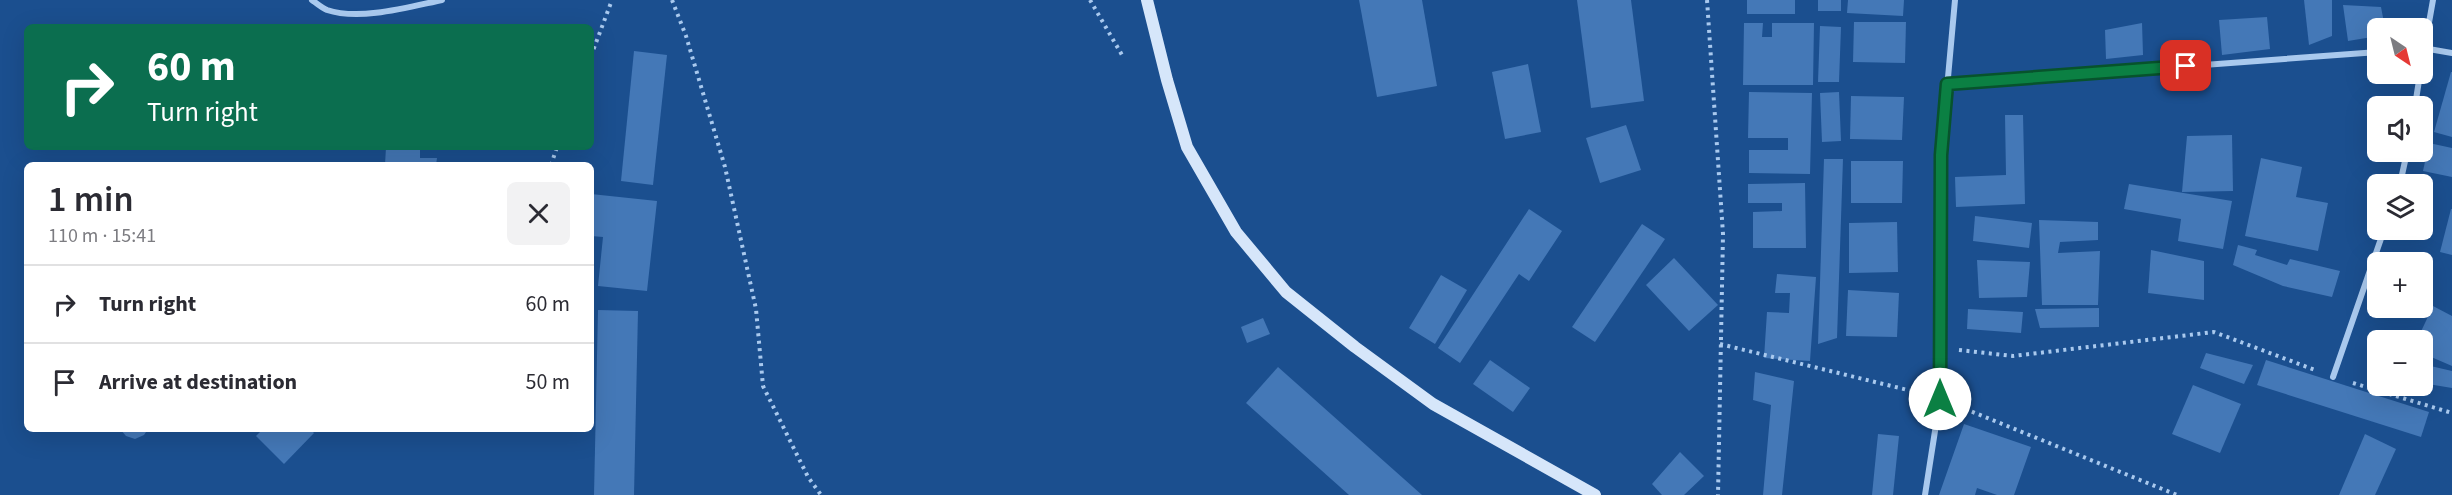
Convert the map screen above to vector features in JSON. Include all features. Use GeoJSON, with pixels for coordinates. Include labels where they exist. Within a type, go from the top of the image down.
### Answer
{"type":"FeatureCollection","features":[{"type":"Feature","properties":{"kind":"street"},"geometry":{"type":"LineString","coordinates":[[312,0],[326,10],[350,15],[442,0]]}},
{"type":"Feature","properties":{"kind":"street"},"geometry":{"type":"LineString","coordinates":[[1147,0],[1187,147],[1236,232],[1286,292],[1355,347],[1433,404],[1595,495]]}},
{"type":"Feature","properties":{"kind":"street"},"geometry":{"type":"LineString","coordinates":[[1925,495],[1940,399],[1941,155],[1954,0]]}},
{"type":"Feature","properties":{"kind":"street"},"geometry":{"type":"LineString","coordinates":[[2430,18],[2433,0]]}},
{"type":"Feature","properties":{"kind":"street"},"geometry":{"type":"LineString","coordinates":[[2433,50],[2452,53]]}},
{"type":"Feature","properties":{"kind":"street"},"geometry":{"type":"LineString","coordinates":[[1947,84],[2367,53]]}},
{"type":"Feature","properties":{"kind":"street"},"geometry":{"type":"LineString","coordinates":[[2333,376],[2381,240]]}},
{"type":"Feature","properties":{"kind":"path"},"geometry":{"type":"LineString","coordinates":[[594,48],[612,0]]}},
{"type":"Feature","properties":{"kind":"path"},"geometry":{"type":"LineString","coordinates":[[672,0],[686,36],[725,167],[756,309],[763,386],[808,477],[821,495]]}},
{"type":"Feature","properties":{"kind":"path"},"geometry":{"type":"LineString","coordinates":[[1090,0],[1122,55]]}},
{"type":"Feature","properties":{"kind":"path"},"geometry":{"type":"LineString","coordinates":[[1707,0],[1723,234],[1718,495]]}},
{"type":"Feature","properties":{"kind":"path"},"geometry":{"type":"LineString","coordinates":[[1941,348],[2013,356],[2214,332],[2333,376],[2452,413]]}},
{"type":"Feature","properties":{"kind":"path"},"geometry":{"type":"LineString","coordinates":[[1720,344],[1940,399],[2177,495]]}},
{"type":"Feature","properties":{"kind":"building"},"geometry":{"type":"Polygon","coordinates":[[[1359,0],[1422,0],[1437,86],[1377,97],[1359,0]]]}},
{"type":"Feature","properties":{"kind":"building"},"geometry":{"type":"Polygon","coordinates":[[[1577,0],[1631,0],[1644,101],[1591,108],[1577,0]]]}},
{"type":"Feature","properties":{"kind":"building"},"geometry":{"type":"Polygon","coordinates":[[[1747,0],[1795,0],[1795,14],[1747,14],[1747,0]]]}},
{"type":"Feature","properties":{"kind":"building"},"geometry":{"type":"Polygon","coordinates":[[[1818,0],[1841,0],[1841,11],[1818,11],[1818,0]]]}},
{"type":"Feature","properties":{"kind":"building"},"geometry":{"type":"Polygon","coordinates":[[[1848,0],[1904,0],[1903,16],[1847,13],[1848,0]]]}},
{"type":"Feature","properties":{"kind":"building"},"geometry":{"type":"Polygon","coordinates":[[[2304,0],[2332,0],[2332,36],[2309,45],[2304,0]]]}},
{"type":"Feature","properties":{"kind":"building"},"geometry":{"type":"Polygon","coordinates":[[[2343,5],[2381,7],[2383,18],[2367,18],[2367,38],[2348,41],[2343,5]]]}},
{"type":"Feature","properties":{"kind":"building"},"geometry":{"type":"Polygon","coordinates":[[[2267,17],[2270,49],[2222,55],[2219,20],[2267,17]]]}},
{"type":"Feature","properties":{"kind":"building"},"geometry":{"type":"Polygon","coordinates":[[[1854,22],[1906,22],[1905,63],[1853,62],[1854,22]]]}},
{"type":"Feature","properties":{"kind":"building"},"geometry":{"type":"Polygon","coordinates":[[[1744,23],[1763,23],[1762,37],[1772,37],[1772,23],[1814,23],[1813,85],[1743,85],[1744,23]]]}},
{"type":"Feature","properties":{"kind":"building"},"geometry":{"type":"Polygon","coordinates":[[[2142,23],[2143,55],[2106,59],[2105,30],[2142,23]]]}},
{"type":"Feature","properties":{"kind":"building"},"geometry":{"type":"Polygon","coordinates":[[[1820,26],[1841,27],[1839,82],[1818,82],[1820,26]]]}},
{"type":"Feature","properties":{"kind":"building"},"geometry":{"type":"Polygon","coordinates":[[[634,51],[667,55],[653,185],[621,181],[634,51]]]}},
{"type":"Feature","properties":{"kind":"building"},"geometry":{"type":"Polygon","coordinates":[[[1528,64],[1541,132],[1505,139],[1492,72],[1528,64]]]}},
{"type":"Feature","properties":{"kind":"building"},"geometry":{"type":"Polygon","coordinates":[[[2452,72],[2452,137],[2434,132],[2452,72]]]}},
{"type":"Feature","properties":{"kind":"building"},"geometry":{"type":"Polygon","coordinates":[[[1749,92],[1812,93],[1810,174],[1749,173],[1749,150],[1788,150],[1788,138],[1748,138],[1749,92]]]}},
{"type":"Feature","properties":{"kind":"building"},"geometry":{"type":"Polygon","coordinates":[[[1839,92],[1841,141],[1822,142],[1820,93],[1839,92]]]}},
{"type":"Feature","properties":{"kind":"building"},"geometry":{"type":"Polygon","coordinates":[[[1851,96],[1904,97],[1902,140],[1850,139],[1851,96]]]}},
{"type":"Feature","properties":{"kind":"building"},"geometry":{"type":"Polygon","coordinates":[[[2005,115],[2023,115],[2025,204],[1956,207],[1955,177],[2006,175],[2005,115]]]}},
{"type":"Feature","properties":{"kind":"building"},"geometry":{"type":"Polygon","coordinates":[[[1626,125],[1641,170],[1600,183],[1586,138],[1626,125]]]}},
{"type":"Feature","properties":{"kind":"building"},"geometry":{"type":"Polygon","coordinates":[[[2232,135],[2233,191],[2182,192],[2187,136],[2232,135]]]}},
{"type":"Feature","properties":{"kind":"building"},"geometry":{"type":"Polygon","coordinates":[[[2433,144],[2452,148],[2452,177],[2423,171],[2425,162],[2433,162],[2433,144]]]}},
{"type":"Feature","properties":{"kind":"building"},"geometry":{"type":"Polygon","coordinates":[[[386,150],[420,150],[420,158],[437,158],[436,162],[385,162],[386,150]]]}},
{"type":"Feature","properties":{"kind":"building"},"geometry":{"type":"Polygon","coordinates":[[[2261,158],[2302,167],[2296,197],[2328,203],[2318,251],[2245,236],[2261,158]]]}},
{"type":"Feature","properties":{"kind":"building"},"geometry":{"type":"Polygon","coordinates":[[[1824,159],[1843,159],[1837,338],[1818,344],[1824,159]]]}},
{"type":"Feature","properties":{"kind":"building"},"geometry":{"type":"Polygon","coordinates":[[[1851,161],[1903,161],[1902,203],[1851,203],[1851,161]]]}},
{"type":"Feature","properties":{"kind":"building"},"geometry":{"type":"Polygon","coordinates":[[[1805,183],[1806,248],[1753,248],[1753,212],[1782,211],[1782,203],[1748,203],[1748,184],[1805,183]]]}},
{"type":"Feature","properties":{"kind":"building"},"geometry":{"type":"Polygon","coordinates":[[[2129,184],[2232,201],[2223,249],[2178,241],[2181,219],[2124,209],[2129,184]]]}},
{"type":"Feature","properties":{"kind":"building"},"geometry":{"type":"Polygon","coordinates":[[[594,194],[657,201],[647,291],[598,286],[603,237],[594,236],[594,194]]]}},
{"type":"Feature","properties":{"kind":"building"},"geometry":{"type":"Polygon","coordinates":[[[1529,209],[1562,231],[1529,281],[1519,274],[1460,363],[1438,348],[1529,209]]]}},
{"type":"Feature","properties":{"kind":"building"},"geometry":{"type":"Polygon","coordinates":[[[2452,209],[2452,255],[2440,252],[2452,209]]]}},
{"type":"Feature","properties":{"kind":"building"},"geometry":{"type":"Polygon","coordinates":[[[1975,216],[2032,223],[2029,248],[1973,241],[1975,216]]]}},
{"type":"Feature","properties":{"kind":"building"},"geometry":{"type":"Polygon","coordinates":[[[2039,220],[2098,222],[2098,240],[2060,242],[2058,253],[2100,251],[2098,305],[2042,305],[2039,220]]]}},
{"type":"Feature","properties":{"kind":"building"},"geometry":{"type":"Polygon","coordinates":[[[1897,222],[1898,272],[1849,273],[1849,223],[1897,222]]]}},
{"type":"Feature","properties":{"kind":"building"},"geometry":{"type":"Polygon","coordinates":[[[1642,224],[1665,239],[1595,342],[1572,327],[1642,224]]]}},
{"type":"Feature","properties":{"kind":"building"},"geometry":{"type":"Polygon","coordinates":[[[2238,245],[2257,250],[2255,255],[2287,265],[2290,259],[2340,271],[2332,297],[2283,286],[2233,265],[2238,245]]]}},
{"type":"Feature","properties":{"kind":"building"},"geometry":{"type":"Polygon","coordinates":[[[2151,250],[2204,261],[2204,300],[2148,293],[2151,250]]]}},
{"type":"Feature","properties":{"kind":"building"},"geometry":{"type":"Polygon","coordinates":[[[1674,258],[1718,305],[1689,331],[1646,285],[1674,258]]]}},
{"type":"Feature","properties":{"kind":"building"},"geometry":{"type":"Polygon","coordinates":[[[1977,260],[2030,262],[2027,297],[1979,298],[1977,260]]]}},
{"type":"Feature","properties":{"kind":"building"},"geometry":{"type":"Polygon","coordinates":[[[1777,274],[1816,277],[1810,361],[1764,358],[1767,312],[1789,313],[1790,293],[1775,293],[1777,274]]]}},
{"type":"Feature","properties":{"kind":"building"},"geometry":{"type":"Polygon","coordinates":[[[1441,275],[1467,290],[1435,344],[1409,328],[1441,275]]]}},
{"type":"Feature","properties":{"kind":"building"},"geometry":{"type":"Polygon","coordinates":[[[1848,290],[1899,293],[1897,337],[1846,336],[1848,290]]]}},
{"type":"Feature","properties":{"kind":"building"},"geometry":{"type":"Polygon","coordinates":[[[2433,306],[2452,316],[2452,366],[2433,358],[2433,330],[2422,330],[2427,318],[2433,318],[2433,306]]]}},
{"type":"Feature","properties":{"kind":"building"},"geometry":{"type":"Polygon","coordinates":[[[2099,308],[2099,327],[2040,328],[2035,309],[2099,308]]]}},
{"type":"Feature","properties":{"kind":"building"},"geometry":{"type":"Polygon","coordinates":[[[1968,309],[2023,312],[2021,333],[1967,329],[1968,309]]]}},
{"type":"Feature","properties":{"kind":"building"},"geometry":{"type":"Polygon","coordinates":[[[598,310],[638,311],[634,495],[594,495],[598,310]]]}},
{"type":"Feature","properties":{"kind":"building"},"geometry":{"type":"Polygon","coordinates":[[[1263,318],[1270,334],[1247,343],[1241,327],[1263,318]]]}},
{"type":"Feature","properties":{"kind":"building"},"geometry":{"type":"Polygon","coordinates":[[[2206,353],[2253,365],[2244,384],[2200,368],[2206,353]]]}},
{"type":"Feature","properties":{"kind":"building"},"geometry":{"type":"Polygon","coordinates":[[[1490,360],[1530,388],[1513,412],[1473,384],[1490,360]]]}},
{"type":"Feature","properties":{"kind":"building"},"geometry":{"type":"Polygon","coordinates":[[[2266,360],[2367,392],[2367,396],[2379,396],[2429,412],[2421,437],[2257,385],[2266,360]]]}},
{"type":"Feature","properties":{"kind":"building"},"geometry":{"type":"Polygon","coordinates":[[[1278,367],[1422,495],[1349,495],[1246,403],[1278,367]]]}},
{"type":"Feature","properties":{"kind":"building"},"geometry":{"type":"Polygon","coordinates":[[[2433,367],[2452,371],[2452,388],[2433,385],[2433,367]]]}},
{"type":"Feature","properties":{"kind":"building"},"geometry":{"type":"Polygon","coordinates":[[[1755,372],[1794,381],[1782,495],[1763,495],[1771,405],[1753,400],[1755,372]]]}},
{"type":"Feature","properties":{"kind":"building"},"geometry":{"type":"Polygon","coordinates":[[[2193,385],[2241,404],[2220,453],[2172,434],[2193,385]]]}},
{"type":"Feature","properties":{"kind":"building"},"geometry":{"type":"Polygon","coordinates":[[[1964,424],[2031,447],[2014,495],[1997,495],[1977,488],[1975,495],[1939,495],[1964,424]]]}},
{"type":"Feature","properties":{"kind":"building"},"geometry":{"type":"Polygon","coordinates":[[[123,432],[146,432],[135,439],[126,436],[123,432]]]}},
{"type":"Feature","properties":{"kind":"building"},"geometry":{"type":"Polygon","coordinates":[[[260,432],[314,433],[284,464],[256,436],[260,432]]]}},
{"type":"Feature","properties":{"kind":"building"},"geometry":{"type":"Polygon","coordinates":[[[1878,434],[1899,436],[1893,495],[1872,495],[1878,434]]]}},
{"type":"Feature","properties":{"kind":"building"},"geometry":{"type":"Polygon","coordinates":[[[2365,434],[2396,449],[2375,495],[2339,495],[2365,434]]]}},
{"type":"Feature","properties":{"kind":"building"},"geometry":{"type":"Polygon","coordinates":[[[1680,452],[1704,476],[1684,495],[1662,495],[1652,484],[1680,452]]]}},
{"type":"Feature","properties":{"kind":"route"},"geometry":{"type":"LineString","coordinates":[[1940,399],[1941,155],[1947,84],[2186,66]]}}]}
